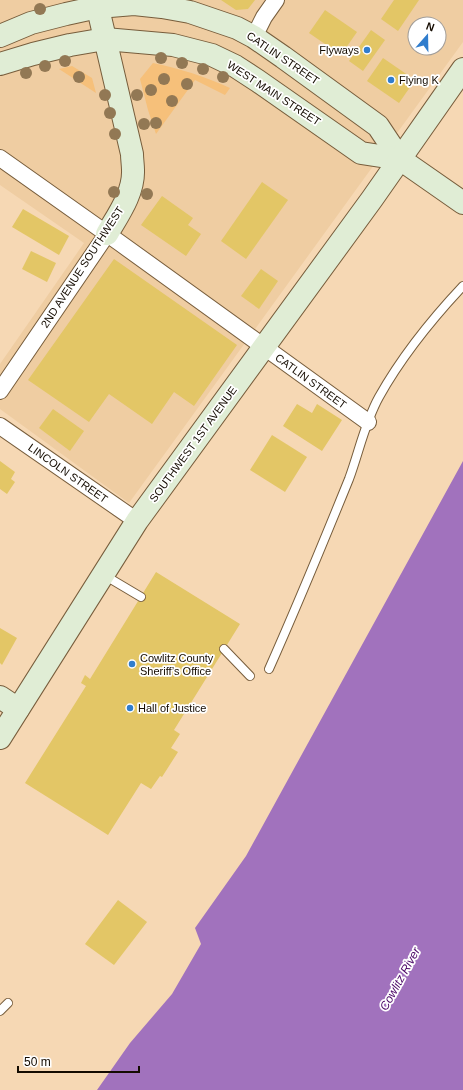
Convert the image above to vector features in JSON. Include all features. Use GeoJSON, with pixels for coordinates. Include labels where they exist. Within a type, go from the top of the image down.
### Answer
{"type":"FeatureCollection","features":[{"type":"Feature","properties":{"kind":"main road","name":"CATLIN STREET"},"geometry":{"type":"LineString","coordinates":[[0,36],[32,23],[97,4],[163,4],[190,12],[237,28],[254,37],[378,126],[400,159]]}},
{"type":"Feature","properties":{"kind":"main road"},"geometry":{"type":"LineString","coordinates":[[0,64],[70,45],[105,39],[97,4]]}},
{"type":"Feature","properties":{"kind":"main road","name":"WEST MAIN STREET"},"geometry":{"type":"LineString","coordinates":[[105,39],[172,45],[212,55],[235,66],[258,80],[361,153],[400,159],[463,203]]}},
{"type":"Feature","properties":{"kind":"main road","name":"2ND AVENUE SOUTHWEST"},"geometry":{"type":"LineString","coordinates":[[105,39],[132,154],[134,171],[130,191],[107,234]]}},
{"type":"Feature","properties":{"kind":"main road","name":"SOUTHWEST 1ST AVENUE"},"geometry":{"type":"LineString","coordinates":[[0,738],[137,521],[400,159],[463,69]]}},
{"type":"Feature","properties":{"kind":"main road"},"geometry":{"type":"LineString","coordinates":[[0,697],[18,709]]}},
{"type":"Feature","properties":{"kind":"street"},"geometry":{"type":"LineString","coordinates":[[254,37],[264,17],[276,0]]}},
{"type":"Feature","properties":{"kind":"street","name":"CATLIN STREET"},"geometry":{"type":"LineString","coordinates":[[0,158],[368,422]]}},
{"type":"Feature","properties":{"kind":"street","name":"2ND AVENUE SOUTHWEST"},"geometry":{"type":"LineString","coordinates":[[0,391],[107,234]]}},
{"type":"Feature","properties":{"kind":"street","name":"LINCOLN STREET"},"geometry":{"type":"LineString","coordinates":[[0,426],[137,521]]}},
{"type":"Feature","properties":{"kind":"lane"},"geometry":{"type":"LineString","coordinates":[[269,669],[315,563],[350,475],[368,422],[379,397],[413,346],[443,307],[463,286]]}},
{"type":"Feature","properties":{"kind":"lane"},"geometry":{"type":"LineString","coordinates":[[103,574],[141,598]]}},
{"type":"Feature","properties":{"kind":"lane"},"geometry":{"type":"LineString","coordinates":[[224,649],[250,676]]}},
{"type":"Feature","properties":{"kind":"lane"},"geometry":{"type":"LineString","coordinates":[[0,1011],[8,1003]]}},
{"type":"Feature","properties":{"kind":"shaded area"},"geometry":{"type":"Polygon","coordinates":[[[0,0],[463,0],[463,42],[129,503],[0,409],[0,364],[84,243],[0,185],[0,0]]]}},
{"type":"Feature","properties":{"kind":"shaded area"},"geometry":{"type":"Polygon","coordinates":[[[153,63],[192,73],[230,88],[225,95],[195,80],[156,134],[140,79],[153,63]]]}},
{"type":"Feature","properties":{"kind":"shaded area"},"geometry":{"type":"Polygon","coordinates":[[[72,66],[92,78],[96,93],[59,69],[72,66]]]}},
{"type":"Feature","properties":{"kind":"water","name":"Cowlitz River"},"geometry":{"type":"Polygon","coordinates":[[[463,461],[463,1090],[97,1090],[130,1043],[172,994],[201,944],[195,928],[246,856],[463,461]]]}},
{"type":"Feature","properties":{"kind":"building"},"geometry":{"type":"Polygon","coordinates":[[[221,0],[255,0],[248,9],[236,10],[221,0]]]}},
{"type":"Feature","properties":{"kind":"building"},"geometry":{"type":"Polygon","coordinates":[[[394,0],[419,0],[398,31],[381,19],[394,0]]]}},
{"type":"Feature","properties":{"kind":"building"},"geometry":{"type":"Polygon","coordinates":[[[325,10],[357,32],[341,55],[309,33],[325,10]]]}},
{"type":"Feature","properties":{"kind":"building","name":"Flyways"},"geometry":{"type":"Polygon","coordinates":[[[371,30],[385,40],[363,71],[349,61],[371,30]]]}},
{"type":"Feature","properties":{"kind":"building","name":"Flying K"},"geometry":{"type":"Polygon","coordinates":[[[383,58],[415,80],[399,103],[367,81],[383,58]]]}},
{"type":"Feature","properties":{"kind":"building"},"geometry":{"type":"Polygon","coordinates":[[[262,182],[288,200],[246,259],[221,241],[262,182]]]}},
{"type":"Feature","properties":{"kind":"building"},"geometry":{"type":"Polygon","coordinates":[[[162,196],[193,218],[188,225],[201,234],[186,256],[141,225],[162,196]]]}},
{"type":"Feature","properties":{"kind":"building"},"geometry":{"type":"Polygon","coordinates":[[[23,209],[69,236],[59,255],[12,227],[23,209]]]}},
{"type":"Feature","properties":{"kind":"building"},"geometry":{"type":"Polygon","coordinates":[[[31,251],[56,263],[47,282],[22,269],[31,251]]]}},
{"type":"Feature","properties":{"kind":"building"},"geometry":{"type":"Polygon","coordinates":[[[114,259],[237,345],[194,406],[174,392],[152,424],[109,394],[89,422],[28,380],[114,259]]]}},
{"type":"Feature","properties":{"kind":"building"},"geometry":{"type":"Polygon","coordinates":[[[261,269],[278,281],[259,309],[241,296],[261,269]]]}},
{"type":"Feature","properties":{"kind":"building"},"geometry":{"type":"Polygon","coordinates":[[[297,404],[312,413],[317,404],[342,420],[322,451],[283,426],[297,404]]]}},
{"type":"Feature","properties":{"kind":"building"},"geometry":{"type":"Polygon","coordinates":[[[53,409],[84,431],[70,451],[39,428],[53,409]]]}},
{"type":"Feature","properties":{"kind":"building"},"geometry":{"type":"Polygon","coordinates":[[[272,435],[307,457],[285,492],[250,470],[272,435]]]}},
{"type":"Feature","properties":{"kind":"building"},"geometry":{"type":"Polygon","coordinates":[[[0,461],[15,472],[11,479],[15,482],[7,494],[0,489],[0,461]]]}},
{"type":"Feature","properties":{"kind":"building","name":"Hall of Justice"},"geometry":{"type":"Polygon","coordinates":[[[156,572],[240,624],[174,730],[180,734],[171,748],[178,752],[162,777],[160,776],[151,789],[141,783],[108,835],[25,783],[86,686],[81,683],[85,675],[90,679],[156,572]]]}},
{"type":"Feature","properties":{"kind":"building"},"geometry":{"type":"Polygon","coordinates":[[[0,628],[17,638],[2,665],[0,663],[0,628]]]}},
{"type":"Feature","properties":{"kind":"building"},"geometry":{"type":"Polygon","coordinates":[[[118,900],[147,922],[114,965],[85,944],[118,900]]]}},
{"type":"Feature","properties":{"kind":"place","name":"Flyways"},"geometry":{"type":"Point","coordinates":[367,50]}},
{"type":"Feature","properties":{"kind":"place","name":"Flying K"},"geometry":{"type":"Point","coordinates":[391,80]}},
{"type":"Feature","properties":{"kind":"place","name":"Cowlitz County Sheriff’s Office"},"geometry":{"type":"Point","coordinates":[132,664]}},
{"type":"Feature","properties":{"kind":"place","name":"Hall of Justice"},"geometry":{"type":"Point","coordinates":[130,708]}}]}
